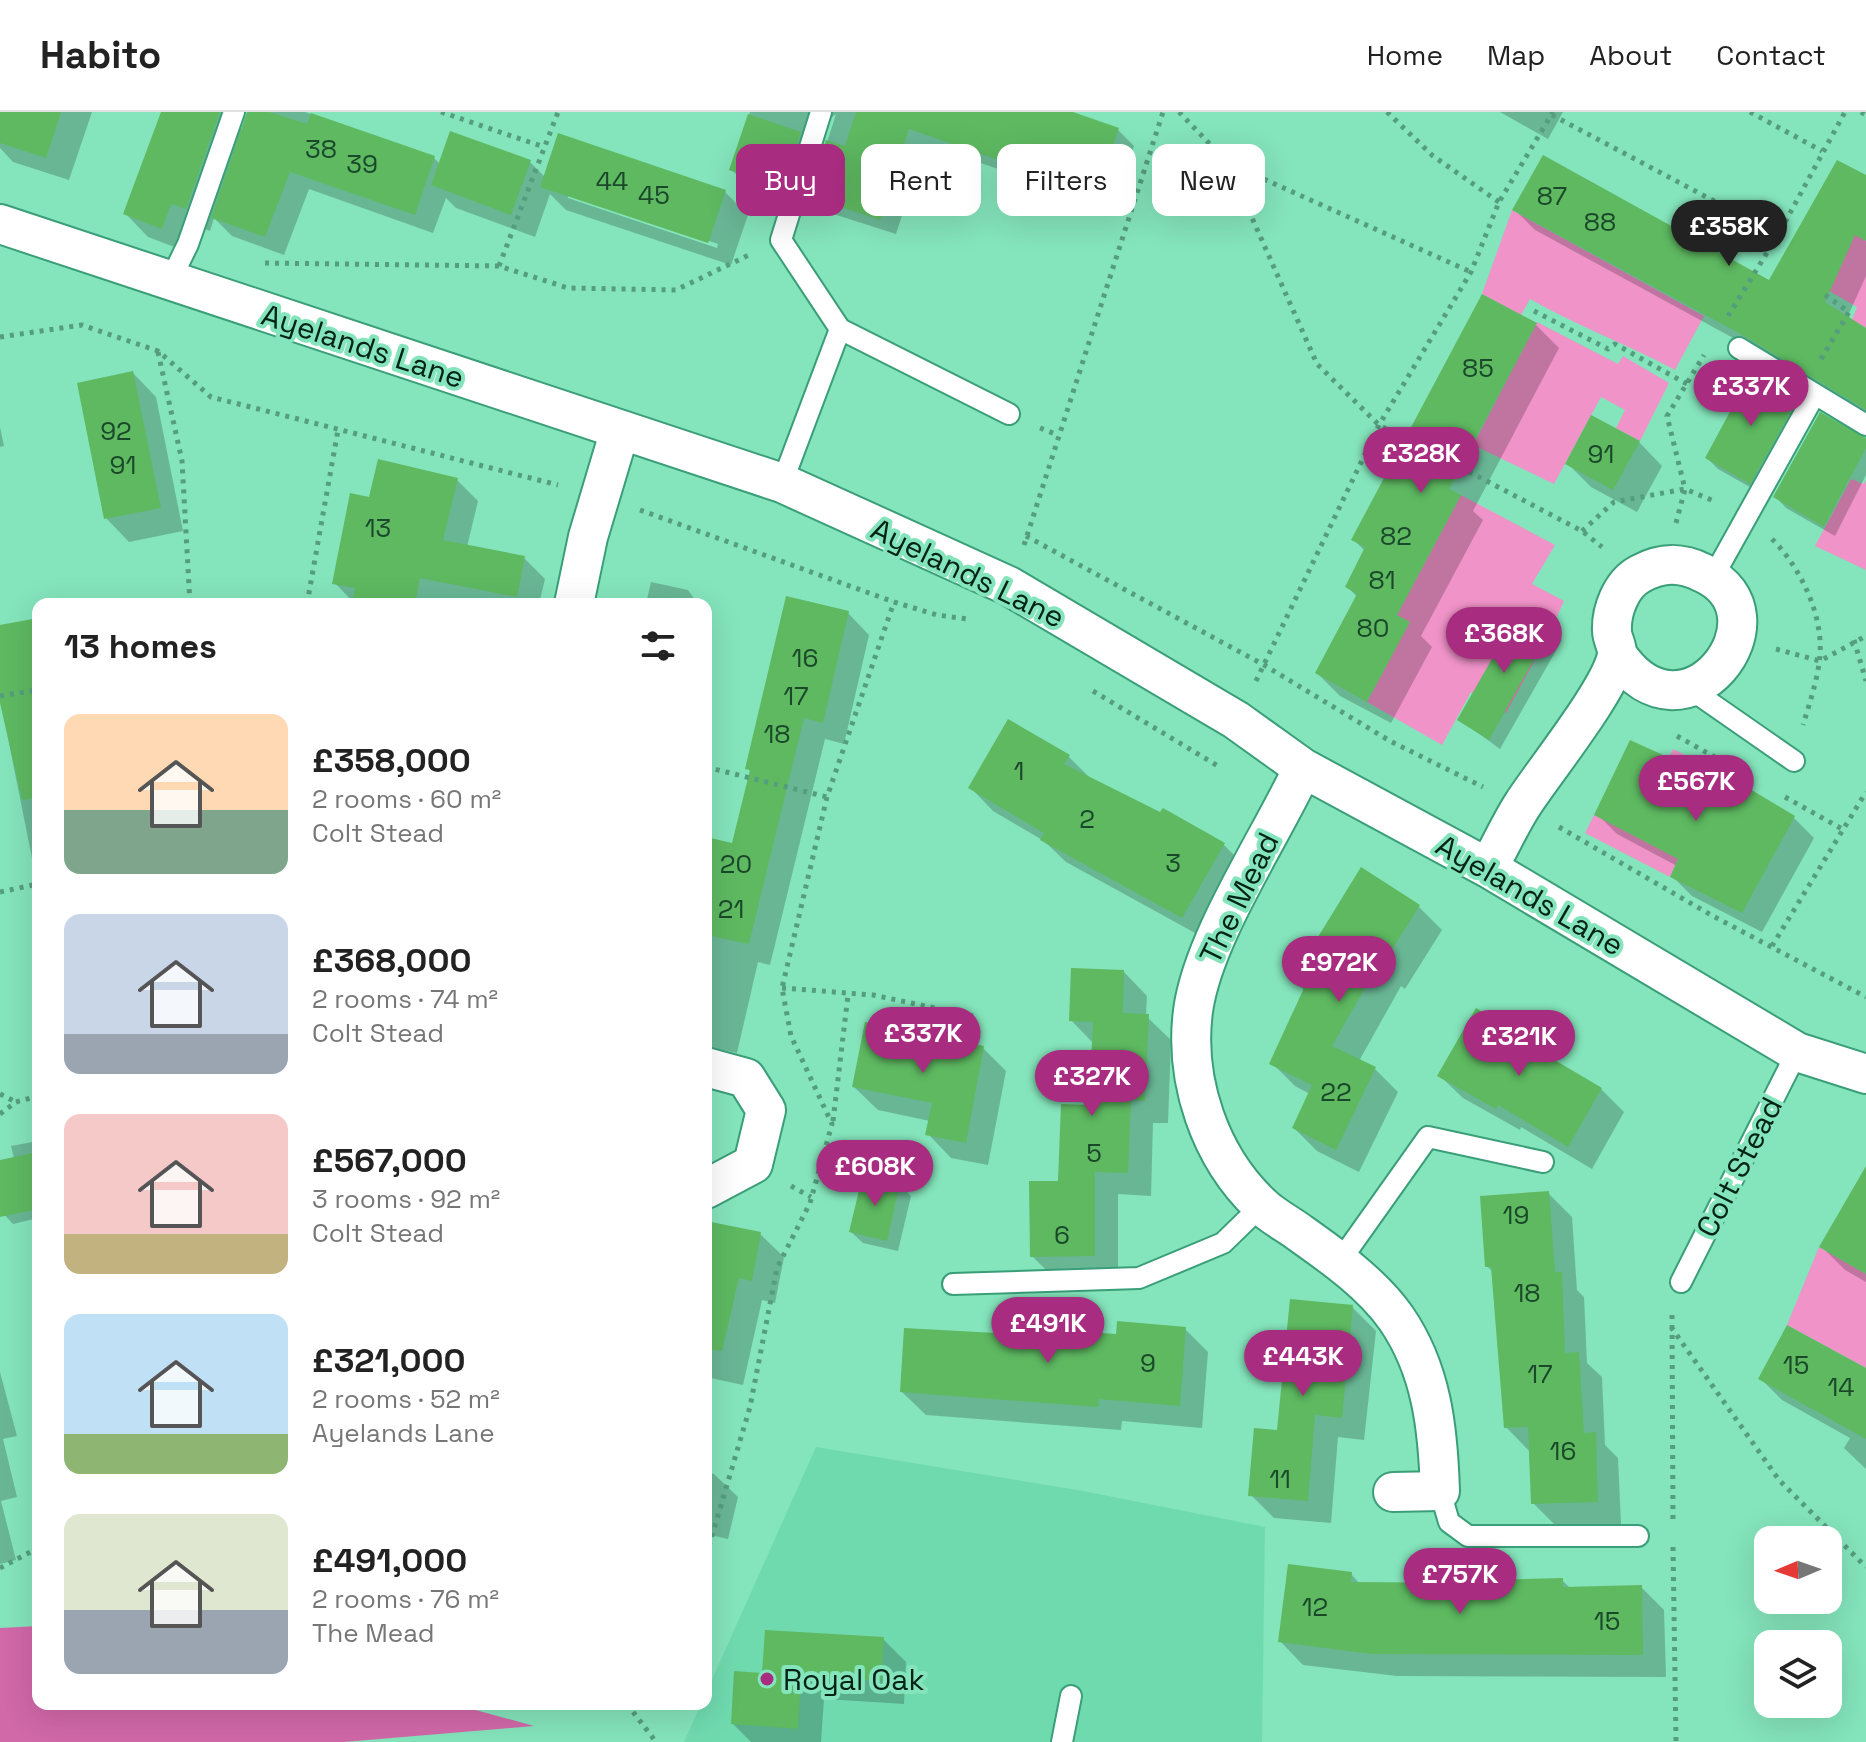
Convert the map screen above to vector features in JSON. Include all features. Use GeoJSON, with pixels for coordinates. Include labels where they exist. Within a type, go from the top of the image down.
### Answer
{"type":"FeatureCollection","features":[{"type":"Feature","properties":{"kind":"street","name":"Ayelands Lane"},"geometry":{"type":"LineString","coordinates":[[0,224],[169,283],[782,483],[1009,586],[1236,720],[1303,768],[1488,868],[1797,1052],[1866,1074]]}},
{"type":"Feature","properties":{"kind":"street"},"geometry":{"type":"LineString","coordinates":[[575,598],[620,430]]}},
{"type":"Feature","properties":{"kind":"street"},"geometry":{"type":"LineString","coordinates":[[1665,564],[1686,565],[1713,577],[1727,593],[1736,616],[1736,638],[1729,658],[1715,675],[1689,688],[1667,690],[1646,684],[1628,671],[1617,654],[1612,632],[1613,611],[1622,591],[1637,575],[1665,564]]}},
{"type":"Feature","properties":{"kind":"street"},"geometry":{"type":"LineString","coordinates":[[1488,868],[1522,806],[1600,692],[1617,654]]}},
{"type":"Feature","properties":{"kind":"street","name":"The Mead"},"geometry":{"type":"LineString","coordinates":[[1303,768],[1205,959],[1193,1012],[1193,1068],[1206,1125],[1225,1161],[1261,1206],[1340,1261],[1395,1317],[1427,1376],[1438,1439],[1440,1491]]}},
{"type":"Feature","properties":{"kind":"street"},"geometry":{"type":"LineString","coordinates":[[712,1069],[746,1078],[766,1110],[753,1164],[712,1186]]}},
{"type":"Feature","properties":{"kind":"street"},"geometry":{"type":"LineString","coordinates":[[1393,1492],[1440,1491]]}},
{"type":"Feature","properties":{"kind":"lane"},"geometry":{"type":"LineString","coordinates":[[169,283],[188,244],[234,112]]}},
{"type":"Feature","properties":{"kind":"lane"},"geometry":{"type":"LineString","coordinates":[[821,112],[781,240],[840,329],[1009,414]]}},
{"type":"Feature","properties":{"kind":"lane"},"geometry":{"type":"LineString","coordinates":[[782,483],[840,329]]}},
{"type":"Feature","properties":{"kind":"lane"},"geometry":{"type":"LineString","coordinates":[[1739,348],[1866,425]]}},
{"type":"Feature","properties":{"kind":"lane"},"geometry":{"type":"LineString","coordinates":[[1713,577],[1810,391]]}},
{"type":"Feature","properties":{"kind":"lane"},"geometry":{"type":"LineString","coordinates":[[1689,688],[1794,761]]}},
{"type":"Feature","properties":{"kind":"lane","name":"Colt Stead"},"geometry":{"type":"LineString","coordinates":[[1681,1282],[1797,1052]]}},
{"type":"Feature","properties":{"kind":"lane"},"geometry":{"type":"LineString","coordinates":[[1340,1261],[1428,1137],[1543,1162]]}},
{"type":"Feature","properties":{"kind":"lane"},"geometry":{"type":"LineString","coordinates":[[953,1284],[1139,1278],[1223,1243],[1261,1206]]}},
{"type":"Feature","properties":{"kind":"lane","name":"The Mead"},"geometry":{"type":"LineString","coordinates":[[1440,1491],[1449,1522],[1468,1536],[1638,1536]]}},
{"type":"Feature","properties":{"kind":"lane"},"geometry":{"type":"LineString","coordinates":[[1062,1742],[1071,1696]]}},
{"type":"Feature","properties":{"kind":"path"},"geometry":{"type":"LineString","coordinates":[[441,112],[544,147]]}},
{"type":"Feature","properties":{"kind":"path"},"geometry":{"type":"LineString","coordinates":[[499,266],[558,112]]}},
{"type":"Feature","properties":{"kind":"path"},"geometry":{"type":"LineString","coordinates":[[0,337],[82,325],[158,351],[211,397],[601,495],[937,615],[972,619],[1009,586],[1163,112]]}},
{"type":"Feature","properties":{"kind":"path"},"geometry":{"type":"LineString","coordinates":[[1179,112],[1210,144]]}},
{"type":"Feature","properties":{"kind":"path"},"geometry":{"type":"LineString","coordinates":[[1387,112],[1433,156],[1499,202]]}},
{"type":"Feature","properties":{"kind":"path"},"geometry":{"type":"LineString","coordinates":[[1750,112],[1822,151]]}},
{"type":"Feature","properties":{"kind":"path"},"geometry":{"type":"LineString","coordinates":[[1236,720],[1379,425],[1471,272],[1499,202],[1553,113],[1778,235]]}},
{"type":"Feature","properties":{"kind":"path"},"geometry":{"type":"LineString","coordinates":[[1265,180],[1471,272]]}},
{"type":"Feature","properties":{"kind":"path"},"geometry":{"type":"LineString","coordinates":[[1251,216],[1317,364],[1379,425],[1405,439]]}},
{"type":"Feature","properties":{"kind":"path"},"geometry":{"type":"LineString","coordinates":[[188,244],[251,263],[499,266],[568,288],[676,290],[781,240]]}},
{"type":"Feature","properties":{"kind":"path"},"geometry":{"type":"LineString","coordinates":[[1810,391],[1849,312],[1825,295]]}},
{"type":"Feature","properties":{"kind":"path"},"geometry":{"type":"LineString","coordinates":[[1534,311],[1608,349],[1615,344],[1687,384]]}},
{"type":"Feature","properties":{"kind":"path"},"geometry":{"type":"LineString","coordinates":[[158,351],[182,461],[190,598]]}},
{"type":"Feature","properties":{"kind":"path"},"geometry":{"type":"LineString","coordinates":[[308,598],[338,430]]}},
{"type":"Feature","properties":{"kind":"path"},"geometry":{"type":"LineString","coordinates":[[1460,467],[1582,531],[1637,575]]}},
{"type":"Feature","properties":{"kind":"path"},"geometry":{"type":"LineString","coordinates":[[1026,536],[1264,665],[1390,741],[1522,806],[1711,915],[1866,997]]}},
{"type":"Feature","properties":{"kind":"path"},"geometry":{"type":"LineString","coordinates":[[1736,638],[1820,661],[1866,636]]}},
{"type":"Feature","properties":{"kind":"path"},"geometry":{"type":"LineString","coordinates":[[1854,640],[1866,681]]}},
{"type":"Feature","properties":{"kind":"path"},"geometry":{"type":"LineString","coordinates":[[0,696],[32,691]]}},
{"type":"Feature","properties":{"kind":"path"},"geometry":{"type":"LineString","coordinates":[[1667,730],[1747,775]]}},
{"type":"Feature","properties":{"kind":"path"},"geometry":{"type":"LineString","coordinates":[[712,768],[827,797]]}},
{"type":"Feature","properties":{"kind":"path"},"geometry":{"type":"LineString","coordinates":[[1773,790],[1844,830]]}},
{"type":"Feature","properties":{"kind":"path"},"geometry":{"type":"LineString","coordinates":[[1772,946],[1866,792]]}},
{"type":"Feature","properties":{"kind":"path"},"geometry":{"type":"LineString","coordinates":[[0,892],[32,885]]}},
{"type":"Feature","properties":{"kind":"path"},"geometry":{"type":"LineString","coordinates":[[782,988],[873,995],[973,1016]]}},
{"type":"Feature","properties":{"kind":"path"},"geometry":{"type":"LineString","coordinates":[[832,1124],[848,995]]}},
{"type":"Feature","properties":{"kind":"path"},"geometry":{"type":"LineString","coordinates":[[0,1094],[16,1102]]}},
{"type":"Feature","properties":{"kind":"path"},"geometry":{"type":"LineString","coordinates":[[0,1114],[16,1102],[32,1098]]}},
{"type":"Feature","properties":{"kind":"path"},"geometry":{"type":"LineString","coordinates":[[1673,1528],[1670,1325],[1681,1282]]}},
{"type":"Feature","properties":{"kind":"path"},"geometry":{"type":"LineString","coordinates":[[1670,1325],[1779,1480],[1866,1567]]}},
{"type":"Feature","properties":{"kind":"path"},"geometry":{"type":"LineString","coordinates":[[1673,1543],[1676,1742]]}},
{"type":"Feature","properties":{"kind":"path"},"geometry":{"type":"LineString","coordinates":[[0,1568],[32,1551]]}},
{"type":"Feature","properties":{"kind":"path"},"geometry":{"type":"LineString","coordinates":[[632,1710],[656,1742]]}},
{"type":"Feature","properties":{"kind":"shaded area"},"geometry":{"type":"Polygon","coordinates":[[[1512,210],[1704,316],[1675,370],[1530,299],[1521,315],[1482,294],[1512,210]]]}},
{"type":"Feature","properties":{"kind":"shaded area"},"geometry":{"type":"Polygon","coordinates":[[[1833,221],[1866,241],[1866,328],[1852,320],[1857,307],[1829,291],[1833,221]]]}},
{"type":"Feature","properties":{"kind":"shaded area"},"geometry":{"type":"Polygon","coordinates":[[[1537,322],[1618,364],[1623,356],[1669,383],[1640,441],[1616,428],[1625,410],[1601,397],[1554,484],[1473,445],[1537,322]]]}},
{"type":"Feature","properties":{"kind":"shaded area"},"geometry":{"type":"Polygon","coordinates":[[[1851,479],[1864,484],[1866,480],[1866,570],[1815,546],[1851,479]]]}},
{"type":"Feature","properties":{"kind":"shaded area"},"geometry":{"type":"Polygon","coordinates":[[[1461,495],[1555,545],[1532,584],[1564,601],[1552,627],[1520,610],[1502,642],[1535,660],[1506,713],[1471,692],[1442,745],[1367,702],[1397,615],[1461,495]]]}},
{"type":"Feature","properties":{"kind":"shaded area"},"geometry":{"type":"Polygon","coordinates":[[[1673,749],[1730,777],[1708,816],[1686,841],[1670,877],[1585,833],[1594,815],[1669,758],[1673,749]]]}},
{"type":"Feature","properties":{"kind":"shaded area"},"geometry":{"type":"Polygon","coordinates":[[[1819,1247],[1866,1274],[1866,1368],[1787,1325],[1819,1247]]]}},
{"type":"Feature","properties":{"kind":"shaded area"},"geometry":{"type":"Polygon","coordinates":[[[816,1447],[1083,1491],[1265,1527],[1262,1742],[684,1742],[698,1710],[712,1710],[712,1680],[816,1447]]]}},
{"type":"Feature","properties":{"kind":"shaded area"},"geometry":{"type":"Polygon","coordinates":[[[32,1626],[32,1710],[476,1710],[534,1726],[344,1742],[0,1742],[0,1628],[32,1626]]]}},
{"type":"Feature","properties":{"kind":"building"},"geometry":{"type":"Polygon","coordinates":[[[0,112],[61,112],[46,158],[0,143],[0,112]]]}},
{"type":"Feature","properties":{"kind":"building"},"geometry":{"type":"Polygon","coordinates":[[[161,112],[220,112],[186,209],[171,204],[162,229],[123,214],[161,112]]]}},
{"type":"Feature","properties":{"kind":"building"},"geometry":{"type":"Polygon","coordinates":[[[247,112],[269,112],[307,124],[311,113],[435,156],[415,215],[290,172],[265,237],[211,218],[247,112]]]}},
{"type":"Feature","properties":{"kind":"building"},"geometry":{"type":"Polygon","coordinates":[[[856,112],[1073,112],[1119,128],[1114,144],[997,144],[997,159],[981,154],[981,144],[952,144],[909,129],[904,144],[861,144],[861,214],[845,208],[845,146],[856,112]]]}},
{"type":"Feature","properties":{"kind":"building"},"geometry":{"type":"Polygon","coordinates":[[[748,114],[801,132],[797,144],[738,144],[748,114]]]}},
{"type":"Feature","properties":{"kind":"building"},"geometry":{"type":"Polygon","coordinates":[[[450,131],[531,160],[511,215],[431,185],[450,131]]]}},
{"type":"Feature","properties":{"kind":"building"},"geometry":{"type":"Polygon","coordinates":[[[558,133],[726,190],[708,243],[540,187],[558,133]]]}},
{"type":"Feature","properties":{"kind":"building"},"geometry":{"type":"Polygon","coordinates":[[[736,149],[736,172],[729,170],[736,149]]]}},
{"type":"Feature","properties":{"kind":"building"},"geometry":{"type":"Polygon","coordinates":[[[1543,155],[1769,280],[1837,160],[1866,175],[1866,241],[1855,235],[1825,302],[1866,328],[1866,410],[1746,337],[1512,210],[1543,155]]]}},
{"type":"Feature","properties":{"kind":"building"},"geometry":{"type":"Polygon","coordinates":[[[1482,294],[1537,323],[1449,489],[1461,495],[1397,615],[1410,622],[1367,702],[1315,673],[1357,594],[1345,587],[1365,547],[1351,540],[1482,294]]]}},
{"type":"Feature","properties":{"kind":"building"},"geometry":{"type":"Polygon","coordinates":[[[133,371],[161,508],[104,519],[77,383],[133,371]]]}},
{"type":"Feature","properties":{"kind":"building"},"geometry":{"type":"Polygon","coordinates":[[[1752,371],[1798,399],[1750,484],[1705,458],[1752,371]]]}},
{"type":"Feature","properties":{"kind":"building"},"geometry":{"type":"Polygon","coordinates":[[[1820,412],[1866,438],[1866,448],[1824,527],[1773,497],[1820,412]]]}},
{"type":"Feature","properties":{"kind":"building"},"geometry":{"type":"Polygon","coordinates":[[[1591,415],[1640,441],[1613,490],[1565,464],[1591,415]]]}},
{"type":"Feature","properties":{"kind":"building"},"geometry":{"type":"Polygon","coordinates":[[[378,459],[458,478],[443,540],[525,556],[517,597],[420,578],[416,598],[353,598],[355,588],[332,584],[350,493],[369,497],[378,459]]]}},
{"type":"Feature","properties":{"kind":"building"},"geometry":{"type":"Polygon","coordinates":[[[786,596],[849,611],[823,723],[804,718],[749,944],[712,936],[712,838],[732,843],[750,770],[745,769],[786,596]]]}},
{"type":"Feature","properties":{"kind":"building"},"geometry":{"type":"Polygon","coordinates":[[[1520,610],[1552,627],[1489,740],[1457,720],[1520,610]]]}},
{"type":"Feature","properties":{"kind":"building"},"geometry":{"type":"Polygon","coordinates":[[[32,619],[32,799],[22,800],[0,703],[0,625],[32,619]]]}},
{"type":"Feature","properties":{"kind":"building"},"geometry":{"type":"Polygon","coordinates":[[[1008,719],[1070,755],[1064,764],[1160,812],[1163,808],[1225,843],[1182,918],[1040,840],[1044,833],[968,788],[1008,719]]]}},
{"type":"Feature","properties":{"kind":"building"},"geometry":{"type":"Polygon","coordinates":[[[1630,740],[1727,784],[1730,777],[1795,816],[1742,913],[1670,877],[1678,859],[1594,815],[1630,740]]]}},
{"type":"Feature","properties":{"kind":"building"},"geometry":{"type":"Polygon","coordinates":[[[1361,867],[1420,905],[1381,967],[1378,965],[1332,1046],[1376,1067],[1336,1150],[1292,1128],[1312,1085],[1269,1064],[1304,988],[1291,981],[1361,867]]]}},
{"type":"Feature","properties":{"kind":"building"},"geometry":{"type":"Polygon","coordinates":[[[1071,968],[1124,970],[1123,1013],[1149,1014],[1145,1101],[1131,1100],[1128,1173],[1095,1172],[1095,1256],[1030,1257],[1029,1181],[1058,1181],[1061,1104],[1089,1105],[1093,1022],[1069,1021],[1071,968]]]}},
{"type":"Feature","properties":{"kind":"building"},"geometry":{"type":"Polygon","coordinates":[[[1476,1008],[1534,1041],[1531,1046],[1602,1088],[1568,1147],[1498,1105],[1496,1109],[1437,1076],[1476,1008]]]}},
{"type":"Feature","properties":{"kind":"building"},"geometry":{"type":"Polygon","coordinates":[[[865,1022],[984,1046],[966,1143],[925,1135],[932,1103],[852,1087],[865,1022]]]}},
{"type":"Feature","properties":{"kind":"building"},"geometry":{"type":"Polygon","coordinates":[[[32,1153],[32,1210],[0,1217],[0,1160],[32,1153]]]}},
{"type":"Feature","properties":{"kind":"building"},"geometry":{"type":"Polygon","coordinates":[[[1866,1166],[1866,1274],[1819,1247],[1866,1166]]]}},
{"type":"Feature","properties":{"kind":"building"},"geometry":{"type":"Polygon","coordinates":[[[863,1174],[900,1183],[887,1241],[849,1232],[863,1174]]]}},
{"type":"Feature","properties":{"kind":"building"},"geometry":{"type":"Polygon","coordinates":[[[1549,1191],[1555,1272],[1562,1272],[1565,1353],[1579,1352],[1584,1433],[1596,1432],[1598,1502],[1531,1504],[1528,1427],[1504,1428],[1491,1267],[1485,1267],[1480,1196],[1549,1191]]]}},
{"type":"Feature","properties":{"kind":"building"},"geometry":{"type":"Polygon","coordinates":[[[712,1222],[761,1232],[752,1281],[739,1278],[722,1351],[712,1350],[712,1222]]]}},
{"type":"Feature","properties":{"kind":"building"},"geometry":{"type":"Polygon","coordinates":[[[1290,1299],[1353,1305],[1342,1418],[1315,1415],[1308,1501],[1248,1496],[1254,1428],[1277,1430],[1290,1299]]]}},
{"type":"Feature","properties":{"kind":"building"},"geometry":{"type":"Polygon","coordinates":[[[1117,1321],[1186,1327],[1180,1406],[1099,1399],[1098,1407],[900,1392],[904,1328],[1032,1335],[1033,1328],[1116,1334],[1117,1321]]]}},
{"type":"Feature","properties":{"kind":"building"},"geometry":{"type":"Polygon","coordinates":[[[1787,1325],[1866,1368],[1866,1439],[1758,1379],[1787,1325]]]}},
{"type":"Feature","properties":{"kind":"building"},"geometry":{"type":"Polygon","coordinates":[[[1288,1564],[1352,1572],[1351,1582],[1486,1583],[1486,1580],[1563,1578],[1563,1587],[1642,1585],[1643,1655],[1372,1654],[1278,1642],[1288,1564]]]}},
{"type":"Feature","properties":{"kind":"building","name":"Royal Oak"},"geometry":{"type":"Polygon","coordinates":[[[765,1630],[884,1637],[881,1681],[801,1677],[798,1729],[731,1724],[734,1671],[762,1673],[765,1630]]]}},
{"type":"Feature","properties":{"kind":"place","name":"Royal Oak"},"geometry":{"type":"Point","coordinates":[767,1679]}}]}
